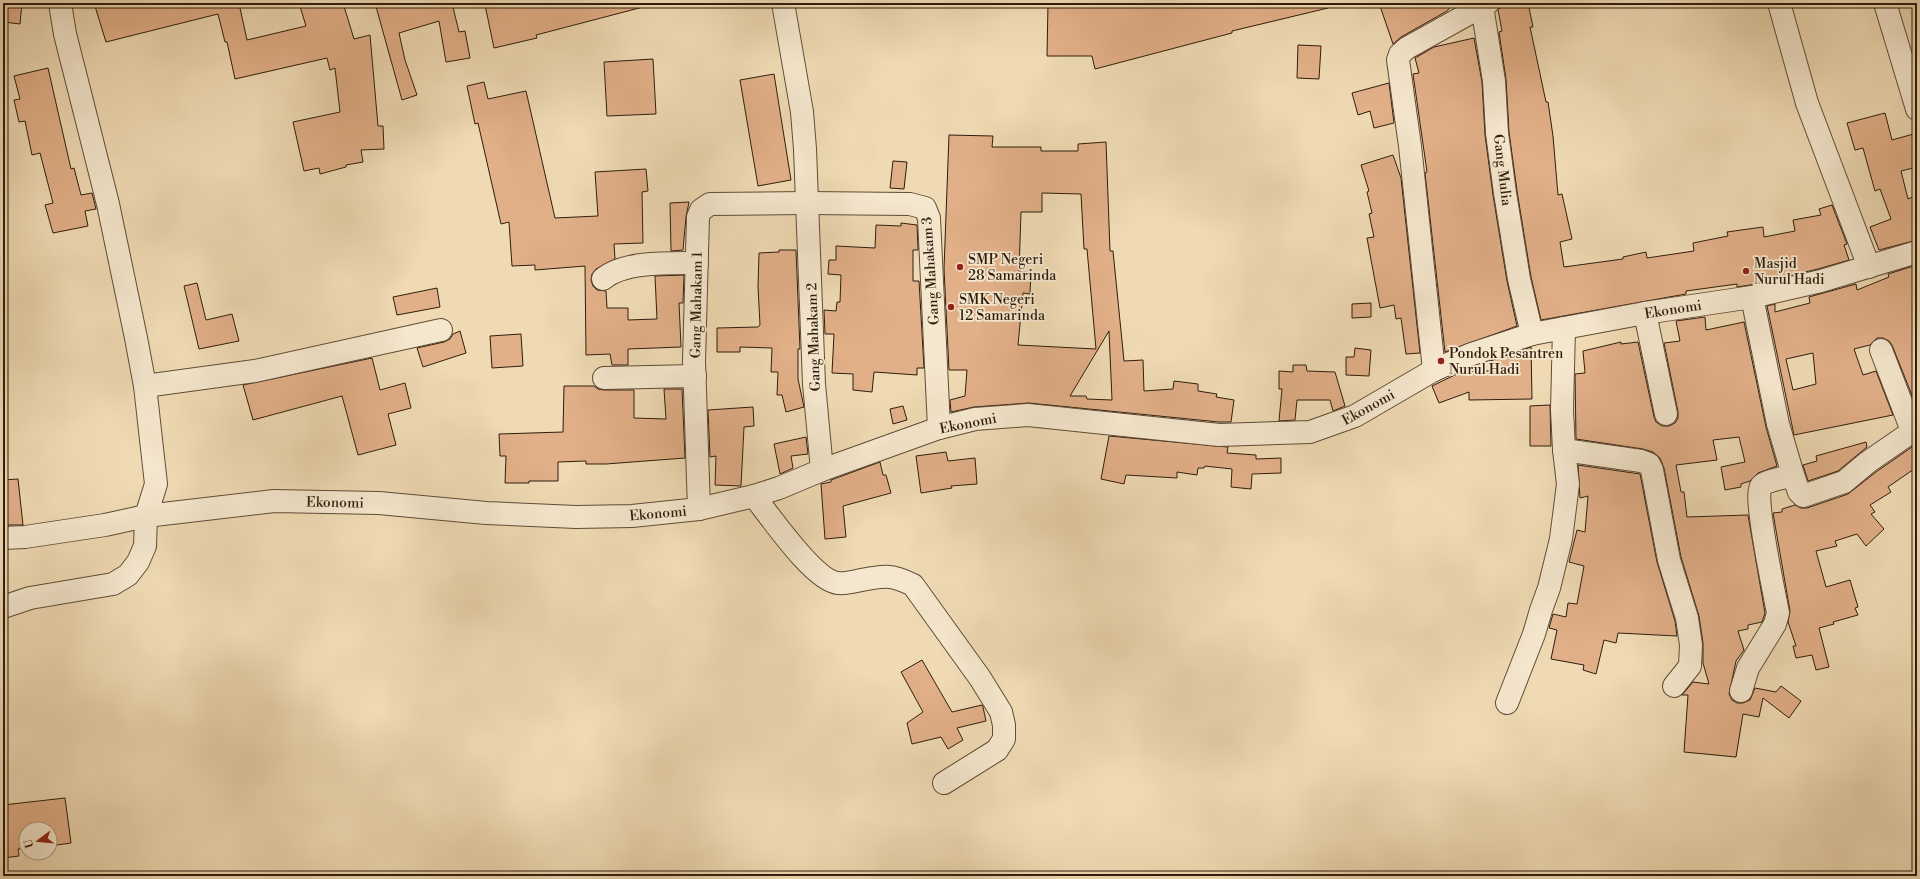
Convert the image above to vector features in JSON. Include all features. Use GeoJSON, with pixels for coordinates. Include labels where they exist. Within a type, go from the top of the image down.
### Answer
{"type":"FeatureCollection","features":[{"type":"Feature","properties":{"kind":"street"},"geometry":{"type":"LineString","coordinates":[[3,607],[30,598],[113,584],[128,574],[138,562],[145,546],[146,516],[156,484],[144,386],[108,204],[65,34],[60,3]]}},
{"type":"Feature","properties":{"kind":"street","name":"Gang Mahakam 2"},"geometry":{"type":"LineString","coordinates":[[783,3],[802,112],[814,384],[822,470]]}},
{"type":"Feature","properties":{"kind":"street"},"geometry":{"type":"LineString","coordinates":[[1779,3],[1807,104],[1869,267]]}},
{"type":"Feature","properties":{"kind":"street"},"geometry":{"type":"LineString","coordinates":[[1886,3],[1917,106]]}},
{"type":"Feature","properties":{"kind":"street"},"geometry":{"type":"LineString","coordinates":[[1434,370],[1410,146],[1398,60],[1400,54],[1407,48],[1485,4]]}},
{"type":"Feature","properties":{"kind":"street","name":"Gang Mulia"},"geometry":{"type":"LineString","coordinates":[[1485,4],[1494,81],[1497,133],[1505,193],[1519,279],[1532,334]]}},
{"type":"Feature","properties":{"kind":"street","name":"Gang Mahakam 1"},"geometry":{"type":"LineString","coordinates":[[699,509],[695,376],[698,217],[704,206],[710,204],[807,202]]}},
{"type":"Feature","properties":{"kind":"street","name":"Gang Mahakam 3"},"geometry":{"type":"LineString","coordinates":[[807,202],[910,204],[920,206],[927,212],[930,218],[939,428]]}},
{"type":"Feature","properties":{"kind":"street","name":"Ekonomi"},"geometry":{"type":"LineString","coordinates":[[3,538],[25,537],[98,526],[146,516],[274,501],[379,503],[486,513],[576,518],[632,516],[699,509],[754,496],[779,488],[822,470],[939,428],[975,419],[1028,415],[1219,435],[1310,432],[1355,416],[1434,370],[1469,355],[1532,334],[1645,313],[1752,297],[1917,254]]}},
{"type":"Feature","properties":{"kind":"street"},"geometry":{"type":"LineString","coordinates":[[603,279],[616,271],[627,268],[674,263],[697,263]]}},
{"type":"Feature","properties":{"kind":"street"},"geometry":{"type":"LineString","coordinates":[[1752,297],[1778,424],[1793,475],[1802,496],[1838,485],[1910,433],[1911,428],[1881,350]]}},
{"type":"Feature","properties":{"kind":"street"},"geometry":{"type":"LineString","coordinates":[[1645,313],[1666,414]]}},
{"type":"Feature","properties":{"kind":"street"},"geometry":{"type":"LineString","coordinates":[[1507,703],[1534,634],[1549,588],[1561,539],[1568,484],[1564,450],[1562,389],[1564,328]]}},
{"type":"Feature","properties":{"kind":"street"},"geometry":{"type":"LineString","coordinates":[[144,386],[255,371],[441,330]]}},
{"type":"Feature","properties":{"kind":"street"},"geometry":{"type":"LineString","coordinates":[[604,378],[695,376]]}},
{"type":"Feature","properties":{"kind":"street"},"geometry":{"type":"LineString","coordinates":[[1564,450],[1641,461],[1649,464],[1652,470],[1669,560],[1687,618],[1691,645],[1690,666],[1674,686]]}},
{"type":"Feature","properties":{"kind":"street"},"geometry":{"type":"LineString","coordinates":[[1741,691],[1748,668],[1775,624],[1778,613],[1763,534],[1760,488],[1764,484],[1793,475]]}},
{"type":"Feature","properties":{"kind":"street"},"geometry":{"type":"LineString","coordinates":[[754,496],[799,553],[825,579],[838,583],[883,576],[899,578],[913,585],[980,678],[1001,712],[1004,725],[1004,738],[998,750],[944,783]]}},
{"type":"Feature","properties":{"kind":"building"},"geometry":{"type":"Polygon","coordinates":[[[3,3],[22,3],[20,24],[3,22],[3,3]]]}},
{"type":"Feature","properties":{"kind":"building"},"geometry":{"type":"Polygon","coordinates":[[[94,3],[241,3],[240,8],[247,40],[306,26],[299,3],[343,3],[354,39],[370,35],[378,126],[383,126],[384,149],[361,150],[363,162],[346,165],[346,167],[320,174],[319,168],[304,171],[293,122],[340,112],[335,68],[330,70],[327,58],[235,79],[227,42],[225,42],[218,14],[106,42],[94,3]]]}},
{"type":"Feature","properties":{"kind":"building"},"geometry":{"type":"Polygon","coordinates":[[[375,3],[452,3],[459,32],[465,31],[470,58],[446,62],[439,21],[399,33],[405,60],[417,95],[402,100],[375,3]]]}},
{"type":"Feature","properties":{"kind":"building"},"geometry":{"type":"Polygon","coordinates":[[[494,3],[643,3],[643,7],[536,35],[537,38],[494,48],[485,5],[494,3]]]}},
{"type":"Feature","properties":{"kind":"building"},"geometry":{"type":"Polygon","coordinates":[[[1048,3],[1327,3],[1328,8],[1232,31],[1232,33],[1095,69],[1092,56],[1047,56],[1048,3]]]}},
{"type":"Feature","properties":{"kind":"building"},"geometry":{"type":"Polygon","coordinates":[[[1379,3],[1454,3],[1447,11],[1401,37],[1393,44],[1379,3]]]}},
{"type":"Feature","properties":{"kind":"building"},"geometry":{"type":"Polygon","coordinates":[[[1528,3],[1533,27],[1530,27],[1546,102],[1548,102],[1553,136],[1558,195],[1562,194],[1572,239],[1560,242],[1564,267],[1623,259],[1623,257],[1646,252],[1647,258],[1694,251],[1693,243],[1728,236],[1727,232],[1763,227],[1764,237],[1795,231],[1793,220],[1821,215],[1819,209],[1832,205],[1847,244],[1844,245],[1849,260],[1750,285],[1737,287],[1737,284],[1686,291],[1686,294],[1541,320],[1531,277],[1517,191],[1509,132],[1506,79],[1499,32],[1502,31],[1498,10],[1499,8],[1528,3]]]}},
{"type":"Feature","properties":{"kind":"building"},"geometry":{"type":"Polygon","coordinates":[[[1474,38],[1482,82],[1485,135],[1493,195],[1507,281],[1517,326],[1445,352],[1425,173],[1427,172],[1413,74],[1419,73],[1415,58],[1434,47],[1474,38]]]}},
{"type":"Feature","properties":{"kind":"building"},"geometry":{"type":"Polygon","coordinates":[[[1298,45],[1321,46],[1319,79],[1297,78],[1298,45]]]}},
{"type":"Feature","properties":{"kind":"building"},"geometry":{"type":"Polygon","coordinates":[[[653,59],[656,114],[607,116],[604,62],[653,59]]]}},
{"type":"Feature","properties":{"kind":"building"},"geometry":{"type":"Polygon","coordinates":[[[48,68],[71,169],[74,168],[81,195],[92,193],[96,209],[85,211],[88,226],[53,233],[45,205],[53,203],[40,153],[32,155],[25,121],[19,122],[14,100],[20,99],[14,76],[48,68]]]}},
{"type":"Feature","properties":{"kind":"building"},"geometry":{"type":"Polygon","coordinates":[[[774,74],[791,180],[758,186],[740,80],[774,74]]]}},
{"type":"Feature","properties":{"kind":"building"},"geometry":{"type":"Polygon","coordinates":[[[484,82],[488,99],[526,91],[555,218],[598,216],[595,172],[646,169],[648,191],[642,192],[643,243],[614,244],[615,259],[596,269],[592,274],[591,280],[593,286],[597,290],[606,291],[607,308],[628,308],[628,320],[657,319],[655,276],[684,275],[683,303],[679,303],[681,347],[628,349],[628,365],[612,365],[610,354],[586,355],[585,266],[535,270],[535,265],[512,266],[509,222],[501,224],[478,123],[475,124],[467,86],[484,82]]]}},
{"type":"Feature","properties":{"kind":"building"},"geometry":{"type":"Polygon","coordinates":[[[1389,83],[1394,123],[1374,128],[1370,111],[1358,115],[1352,93],[1389,83]]]}},
{"type":"Feature","properties":{"kind":"building"},"geometry":{"type":"Polygon","coordinates":[[[1885,113],[1892,140],[1917,133],[1917,167],[1901,171],[1908,199],[1917,195],[1917,240],[1879,250],[1870,227],[1891,219],[1880,189],[1875,191],[1863,148],[1855,150],[1847,123],[1885,113]]]}},
{"type":"Feature","properties":{"kind":"building"},"geometry":{"type":"Polygon","coordinates":[[[949,135],[993,136],[992,147],[1041,147],[1041,151],[1078,151],[1078,144],[1106,142],[1110,251],[1113,251],[1124,361],[1143,360],[1144,391],[1173,389],[1174,381],[1198,384],[1198,391],[1217,394],[1216,397],[1234,400],[1231,422],[1029,403],[974,407],[951,412],[950,400],[965,396],[967,370],[949,370],[944,269],[949,135]],[[1042,193],[1042,212],[1021,212],[1019,272],[1031,272],[1030,294],[1023,293],[1018,345],[1096,349],[1087,249],[1084,249],[1081,194],[1042,193]],[[1109,331],[1070,396],[1086,396],[1087,399],[1112,400],[1109,331]]]}},
{"type":"Feature","properties":{"kind":"building"},"geometry":{"type":"Polygon","coordinates":[[[1393,155],[1401,178],[1420,353],[1406,354],[1401,318],[1396,319],[1394,305],[1380,308],[1367,238],[1374,237],[1369,214],[1372,213],[1367,192],[1369,191],[1361,165],[1393,155]]]}},
{"type":"Feature","properties":{"kind":"building"},"geometry":{"type":"Polygon","coordinates":[[[893,161],[907,162],[904,189],[890,188],[893,161]]]}},
{"type":"Feature","properties":{"kind":"building"},"geometry":{"type":"Polygon","coordinates":[[[689,202],[683,250],[671,251],[670,203],[689,202]]]}},
{"type":"Feature","properties":{"kind":"building"},"geometry":{"type":"Polygon","coordinates":[[[901,223],[917,225],[918,250],[913,250],[913,281],[919,281],[924,368],[917,368],[917,375],[874,372],[872,392],[853,390],[853,374],[832,373],[834,334],[825,334],[824,310],[836,311],[837,302],[840,302],[841,275],[828,274],[829,260],[836,260],[836,246],[875,248],[876,225],[901,226],[901,223]]]}},
{"type":"Feature","properties":{"kind":"building"},"geometry":{"type":"Polygon","coordinates":[[[779,250],[796,250],[800,349],[798,349],[798,379],[804,407],[786,412],[782,395],[777,395],[778,372],[771,372],[772,348],[740,347],[740,352],[717,352],[717,328],[758,327],[760,325],[758,287],[759,253],[779,252],[779,250]]]}},
{"type":"Feature","properties":{"kind":"building"},"geometry":{"type":"Polygon","coordinates":[[[1917,265],[1917,402],[1915,403],[1892,345],[1889,341],[1883,338],[1877,338],[1870,345],[1854,349],[1863,375],[1876,371],[1893,415],[1794,435],[1767,306],[1775,304],[1775,312],[1810,303],[1809,297],[1856,284],[1857,290],[1889,277],[1888,274],[1917,265]],[[1813,353],[1786,359],[1793,390],[1816,384],[1813,353]]]}},
{"type":"Feature","properties":{"kind":"building"},"geometry":{"type":"Polygon","coordinates":[[[197,283],[206,320],[232,314],[239,341],[199,349],[184,286],[197,283]]]}},
{"type":"Feature","properties":{"kind":"building"},"geometry":{"type":"Polygon","coordinates":[[[437,288],[440,307],[397,315],[393,297],[437,288]]]}},
{"type":"Feature","properties":{"kind":"building"},"geometry":{"type":"Polygon","coordinates":[[[1371,303],[1371,317],[1352,318],[1352,304],[1371,303]]]}},
{"type":"Feature","properties":{"kind":"building"},"geometry":{"type":"Polygon","coordinates":[[[1705,317],[1706,330],[1744,322],[1766,427],[1777,466],[1758,473],[1750,481],[1741,484],[1741,487],[1725,490],[1721,467],[1745,462],[1739,437],[1713,440],[1717,460],[1676,465],[1681,492],[1684,492],[1687,517],[1748,515],[1765,613],[1762,622],[1748,625],[1748,629],[1738,631],[1744,650],[1736,661],[1729,694],[1732,700],[1737,703],[1743,703],[1750,700],[1755,688],[1776,692],[1781,686],[1801,701],[1789,718],[1763,698],[1759,717],[1743,714],[1736,757],[1684,752],[1688,695],[1682,695],[1693,682],[1709,684],[1703,663],[1703,643],[1699,616],[1681,557],[1664,468],[1660,458],[1653,452],[1643,449],[1576,439],[1575,374],[1585,373],[1583,351],[1621,342],[1621,344],[1638,342],[1654,417],[1656,422],[1662,426],[1669,426],[1675,423],[1678,418],[1678,412],[1664,343],[1680,341],[1676,321],[1705,317]]]}},
{"type":"Feature","properties":{"kind":"building"},"geometry":{"type":"Polygon","coordinates":[[[460,331],[466,353],[423,367],[417,348],[444,342],[450,339],[453,334],[460,331]]]}},
{"type":"Feature","properties":{"kind":"building"},"geometry":{"type":"Polygon","coordinates":[[[521,334],[523,366],[492,368],[490,336],[521,334]]]}},
{"type":"Feature","properties":{"kind":"building"},"geometry":{"type":"Polygon","coordinates":[[[1531,347],[1532,399],[1469,400],[1469,392],[1439,403],[1432,386],[1463,371],[1490,371],[1490,361],[1531,347]]]}},
{"type":"Feature","properties":{"kind":"building"},"geometry":{"type":"Polygon","coordinates":[[[1355,348],[1371,350],[1369,376],[1346,375],[1346,357],[1354,357],[1355,348]]]}},
{"type":"Feature","properties":{"kind":"building"},"geometry":{"type":"Polygon","coordinates":[[[372,358],[380,390],[405,383],[411,408],[388,414],[396,445],[358,455],[342,396],[253,420],[243,385],[372,358]]]}},
{"type":"Feature","properties":{"kind":"building"},"geometry":{"type":"Polygon","coordinates":[[[1293,365],[1306,365],[1307,371],[1335,372],[1345,406],[1333,411],[1330,400],[1297,400],[1295,420],[1279,421],[1282,389],[1279,389],[1279,371],[1293,372],[1293,365]]]}},
{"type":"Feature","properties":{"kind":"building"},"geometry":{"type":"Polygon","coordinates":[[[564,386],[594,386],[598,389],[604,390],[634,390],[634,418],[666,419],[664,389],[682,389],[685,458],[606,464],[586,464],[586,461],[558,462],[558,481],[505,483],[506,456],[500,456],[499,434],[563,432],[564,386]]]}},
{"type":"Feature","properties":{"kind":"building"},"geometry":{"type":"Polygon","coordinates":[[[1550,405],[1551,446],[1530,446],[1530,406],[1550,405]]]}},
{"type":"Feature","properties":{"kind":"building"},"geometry":{"type":"Polygon","coordinates":[[[903,406],[907,420],[893,424],[890,409],[903,406]]]}},
{"type":"Feature","properties":{"kind":"building"},"geometry":{"type":"Polygon","coordinates":[[[753,407],[754,426],[744,427],[741,486],[715,485],[716,456],[710,457],[708,410],[753,407]]]}},
{"type":"Feature","properties":{"kind":"building"},"geometry":{"type":"Polygon","coordinates":[[[1109,436],[1228,447],[1227,453],[1256,455],[1256,459],[1281,458],[1281,473],[1252,474],[1251,489],[1231,487],[1232,469],[1205,466],[1204,468],[1198,468],[1197,475],[1177,472],[1177,478],[1126,475],[1124,484],[1101,479],[1109,436]]]}},
{"type":"Feature","properties":{"kind":"building"},"geometry":{"type":"Polygon","coordinates":[[[806,437],[808,454],[791,456],[793,468],[780,474],[774,444],[806,437]]]}},
{"type":"Feature","properties":{"kind":"building"},"geometry":{"type":"Polygon","coordinates":[[[1866,442],[1867,447],[1838,471],[1808,481],[1803,465],[1817,461],[1816,456],[1866,442]]]}},
{"type":"Feature","properties":{"kind":"building"},"geometry":{"type":"Polygon","coordinates":[[[1912,447],[1917,455],[1917,467],[1888,487],[1891,492],[1870,505],[1875,512],[1871,514],[1884,529],[1866,546],[1857,534],[1835,541],[1837,546],[1816,551],[1826,587],[1850,580],[1858,607],[1855,608],[1858,615],[1833,622],[1834,624],[1819,628],[1829,667],[1816,670],[1812,655],[1796,658],[1793,646],[1796,646],[1788,622],[1790,611],[1773,513],[1782,512],[1782,509],[1795,505],[1801,508],[1807,508],[1848,494],[1912,447]]]}},
{"type":"Feature","properties":{"kind":"building"},"geometry":{"type":"Polygon","coordinates":[[[946,452],[948,461],[975,458],[977,484],[951,486],[952,488],[921,493],[916,456],[946,452]]]}},
{"type":"Feature","properties":{"kind":"building"},"geometry":{"type":"Polygon","coordinates":[[[880,462],[883,475],[886,475],[891,493],[843,506],[846,537],[825,539],[821,484],[831,482],[831,480],[880,462]]]}},
{"type":"Feature","properties":{"kind":"building"},"geometry":{"type":"Polygon","coordinates":[[[1578,465],[1640,474],[1657,562],[1675,621],[1677,636],[1618,633],[1616,643],[1604,640],[1596,674],[1583,670],[1584,665],[1551,659],[1557,630],[1549,628],[1553,614],[1566,617],[1568,603],[1577,604],[1584,566],[1569,562],[1577,530],[1585,532],[1588,496],[1580,498],[1578,465]]]}},
{"type":"Feature","properties":{"kind":"building"},"geometry":{"type":"Polygon","coordinates":[[[18,479],[23,525],[6,525],[3,517],[3,480],[18,479]]]}},
{"type":"Feature","properties":{"kind":"building"},"geometry":{"type":"Polygon","coordinates":[[[922,660],[952,712],[982,705],[983,707],[986,721],[957,728],[963,740],[948,749],[941,737],[912,744],[907,723],[923,712],[901,672],[922,660]]]}},
{"type":"Feature","properties":{"kind":"building"},"geometry":{"type":"Polygon","coordinates":[[[65,798],[71,843],[58,845],[58,821],[18,821],[18,856],[3,858],[3,805],[65,798]]]}},
{"type":"Feature","properties":{"kind":"place","name":"SMP Negeri 28 Samarinda"},"geometry":{"type":"Point","coordinates":[960,267]}},
{"type":"Feature","properties":{"kind":"place","name":"Masjid Nurul Hadi"},"geometry":{"type":"Point","coordinates":[1746,271]}},
{"type":"Feature","properties":{"kind":"place","name":"SMK Negeri 12 Samarinda"},"geometry":{"type":"Point","coordinates":[951,307]}},
{"type":"Feature","properties":{"kind":"place","name":"Pondok Pesantren Nurul Hadi"},"geometry":{"type":"Point","coordinates":[1441,361]}}]}
